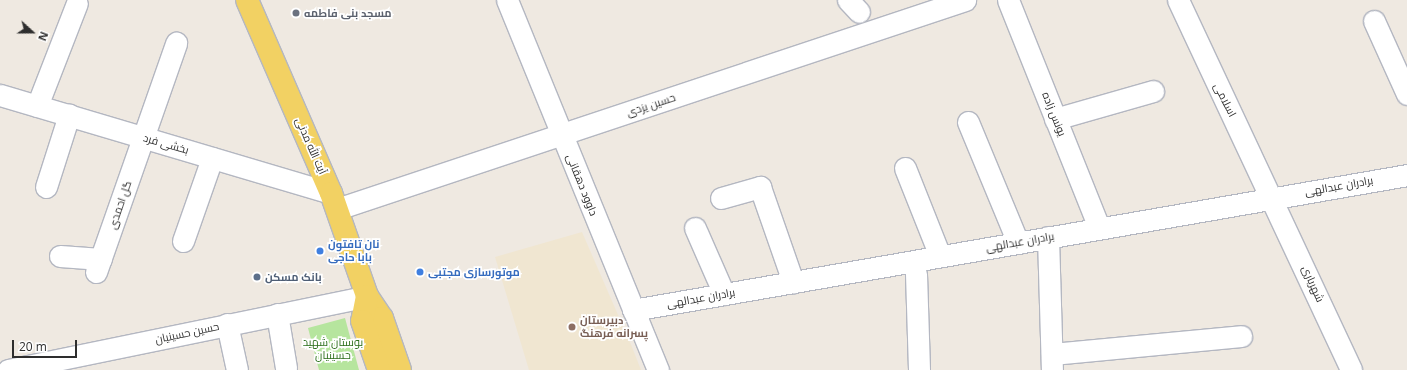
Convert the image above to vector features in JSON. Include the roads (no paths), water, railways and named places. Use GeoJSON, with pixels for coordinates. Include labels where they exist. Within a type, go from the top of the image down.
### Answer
{"type":"FeatureCollection","features":[{"type":"Feature","properties":{"kind":"main road","name":"آیت الله مدنی"},"geometry":{"type":"LineString","coordinates":[[247,0],[334,201],[366,296],[382,318],[400,370]]}},
{"type":"Feature","properties":{"kind":"main road","name":"آیت الله مدنی"},"geometry":{"type":"LineString","coordinates":[[366,296],[362,321],[379,370]]}},
{"type":"Feature","properties":{"kind":"street","name":"داوود دهقانی"},"geometry":{"type":"LineString","coordinates":[[508,0],[658,370]]}},
{"type":"Feature","properties":{"kind":"street","name":"حسین یزدی"},"geometry":{"type":"LineString","coordinates":[[334,201],[562,134],[965,0]]}},
{"type":"Feature","properties":{"kind":"street","name":"یونس زاده"},"geometry":{"type":"LineString","coordinates":[[1008,0],[1099,228]]}},
{"type":"Feature","properties":{"kind":"street","name":"اسلامی"},"geometry":{"type":"LineString","coordinates":[[1178,0],[1274,198]]}},
{"type":"Feature","properties":{"kind":"street"},"geometry":{"type":"LineString","coordinates":[[37,106],[78,3]]}},
{"type":"Feature","properties":{"kind":"street"},"geometry":{"type":"LineString","coordinates":[[1374,21],[1407,94]]}},
{"type":"Feature","properties":{"kind":"street","name":"گل احمدی"},"geometry":{"type":"LineString","coordinates":[[60,256],[99,266],[176,43]]}},
{"type":"Feature","properties":{"kind":"street"},"geometry":{"type":"LineString","coordinates":[[1055,119],[1153,91]]}},
{"type":"Feature","properties":{"kind":"street","name":"بخشی فرد"},"geometry":{"type":"LineString","coordinates":[[0,95],[212,158],[334,201]]}},
{"type":"Feature","properties":{"kind":"street"},"geometry":{"type":"LineString","coordinates":[[46,187],[69,115]]}},
{"type":"Feature","properties":{"kind":"street"},"geometry":{"type":"LineString","coordinates":[[968,122],[1018,243]]}},
{"type":"Feature","properties":{"kind":"street"},"geometry":{"type":"LineString","coordinates":[[183,241],[212,158]]}},
{"type":"Feature","properties":{"kind":"street"},"geometry":{"type":"LineString","coordinates":[[905,168],[940,256]]}},
{"type":"Feature","properties":{"kind":"street","name":"برادران عبدالهی"},"geometry":{"type":"LineString","coordinates":[[633,310],[1407,175]]}},
{"type":"Feature","properties":{"kind":"street"},"geometry":{"type":"LineString","coordinates":[[722,198],[760,187],[793,282]]}},
{"type":"Feature","properties":{"kind":"street","name":"شهریاری"},"geometry":{"type":"LineString","coordinates":[[1274,198],[1351,370]]}},
{"type":"Feature","properties":{"kind":"street"},"geometry":{"type":"LineString","coordinates":[[695,228],[724,294]]}},
{"type":"Feature","properties":{"kind":"street"},"geometry":{"type":"LineString","coordinates":[[1048,237],[1052,362],[1188,341],[1241,336]]}},
{"type":"Feature","properties":{"kind":"street"},"geometry":{"type":"LineString","coordinates":[[916,274],[919,370]]}},
{"type":"Feature","properties":{"kind":"street","name":"حسین حسینیان"},"geometry":{"type":"LineString","coordinates":[[8,370],[52,366],[227,324],[366,296]]}},
{"type":"Feature","properties":{"kind":"street"},"geometry":{"type":"LineString","coordinates":[[277,314],[286,368]]}},
{"type":"Feature","properties":{"kind":"street"},"geometry":{"type":"LineString","coordinates":[[227,324],[237,370]]}},
{"type":"Feature","properties":{"kind":"place","name":"مسجد بنی فاطمه"},"geometry":{"type":"Point","coordinates":[296,13]}},
{"type":"Feature","properties":{"kind":"place","name":"نان تافتون بابا حاجی"},"geometry":{"type":"Point","coordinates":[320,251]}},
{"type":"Feature","properties":{"kind":"place","name":"موتورسازی مجتبی"},"geometry":{"type":"Point","coordinates":[420,272]}},
{"type":"Feature","properties":{"kind":"place","name":"بانک مسکن"},"geometry":{"type":"Point","coordinates":[257,277]}},
{"type":"Feature","properties":{"kind":"place","name":"دبیرستان پسرانه فرهنگ"},"geometry":{"type":"Point","coordinates":[572,327]}},
{"type":"Feature","properties":{"kind":"park label","name":"بوستان شهید حسینیان"},"geometry":{"type":"Point","coordinates":[333,349]}}]}
